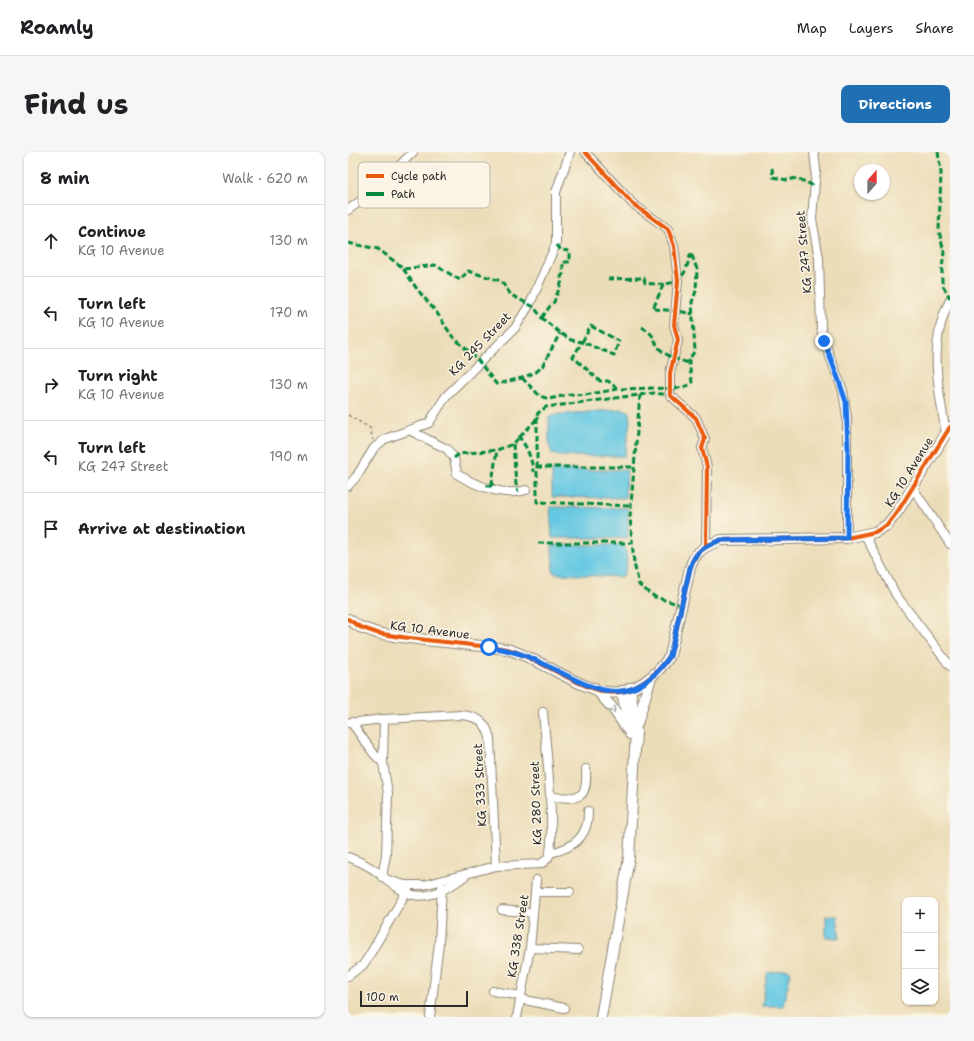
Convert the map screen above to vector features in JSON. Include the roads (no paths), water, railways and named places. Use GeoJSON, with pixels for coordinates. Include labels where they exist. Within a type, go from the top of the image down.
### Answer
{"type":"FeatureCollection","features":[{"type":"Feature","properties":{"kind":"street"},"geometry":{"type":"LineString","coordinates":[[403,162],[413,152]]}},
{"type":"Feature","properties":{"kind":"street","name":"KG 245 Street"},"geometry":{"type":"LineString","coordinates":[[348,486],[356,477],[374,448],[385,439],[429,423],[446,396],[515,328],[530,304],[556,244],[556,192],[570,152]]}},
{"type":"Feature","properties":{"kind":"street"},"geometry":{"type":"LineString","coordinates":[[585,152],[633,204],[668,229],[674,246],[678,281],[674,325],[678,340],[670,373],[670,395],[696,418],[705,439],[702,448],[707,467],[706,545]]}},
{"type":"Feature","properties":{"kind":"street","name":"KG 247 Street"},"geometry":{"type":"LineString","coordinates":[[814,152],[816,170],[812,219],[819,258],[821,328],[824,341],[843,391],[847,417],[847,538]]}},
{"type":"Feature","properties":{"kind":"street"},"geometry":{"type":"LineString","coordinates":[[348,210],[358,202]]}},
{"type":"Feature","properties":{"kind":"street"},"geometry":{"type":"LineString","coordinates":[[948,430],[938,389],[935,354],[941,324],[950,300]]}},
{"type":"Feature","properties":{"kind":"street"},"geometry":{"type":"LineString","coordinates":[[409,430],[447,449],[454,458],[457,474],[464,478],[486,486],[492,490],[516,493],[526,490]]}},
{"type":"Feature","properties":{"kind":"street","name":"KG 10 Avenue"},"geometry":{"type":"LineString","coordinates":[[348,619],[360,627],[377,633],[509,650],[595,688],[608,692],[626,690],[652,677],[662,668],[670,656],[693,558],[706,545],[721,540],[847,538],[875,532],[887,525],[898,511],[948,430]]}},
{"type":"Feature","properties":{"kind":"street"},"geometry":{"type":"LineString","coordinates":[[913,488],[950,544]]}},
{"type":"Feature","properties":{"kind":"street"},"geometry":{"type":"LineString","coordinates":[[865,535],[896,595],[950,666]]}},
{"type":"Feature","properties":{"kind":"street"},"geometry":{"type":"LineString","coordinates":[[633,732],[652,677]]}},
{"type":"Feature","properties":{"kind":"street"},"geometry":{"type":"LineString","coordinates":[[595,688],[633,732]]}},
{"type":"Feature","properties":{"kind":"street"},"geometry":{"type":"LineString","coordinates":[[601,1017],[612,948],[625,891],[629,858],[635,751],[626,690]]}},
{"type":"Feature","properties":{"kind":"street","name":"KG 280 Street"},"geometry":{"type":"LineString","coordinates":[[385,878],[411,885],[439,881],[496,866],[541,864],[548,858],[550,853],[550,797],[543,712]]}},
{"type":"Feature","properties":{"kind":"street","name":"KG 333 Street"},"geometry":{"type":"LineString","coordinates":[[349,723],[384,719],[462,715],[471,716],[484,722],[488,728],[490,738],[496,866]]}},
{"type":"Feature","properties":{"kind":"street"},"geometry":{"type":"LineString","coordinates":[[384,719],[383,763],[388,793],[385,878]]}},
{"type":"Feature","properties":{"kind":"street"},"geometry":{"type":"LineString","coordinates":[[349,723],[383,763]]}},
{"type":"Feature","properties":{"kind":"street"},"geometry":{"type":"LineString","coordinates":[[550,797],[581,795],[586,787],[586,769]]}},
{"type":"Feature","properties":{"kind":"street"},"geometry":{"type":"LineString","coordinates":[[550,853],[563,850],[583,835],[588,826],[588,811]]}},
{"type":"Feature","properties":{"kind":"street","name":"KG 280 Street"},"geometry":{"type":"LineString","coordinates":[[348,857],[385,878],[396,888],[406,894],[414,895],[439,892],[470,873]]}},
{"type":"Feature","properties":{"kind":"street"},"geometry":{"type":"LineString","coordinates":[[535,892],[536,880]]}},
{"type":"Feature","properties":{"kind":"street"},"geometry":{"type":"LineString","coordinates":[[430,1017],[439,943],[439,881]]}},
{"type":"Feature","properties":{"kind":"street"},"geometry":{"type":"LineString","coordinates":[[348,976],[363,965],[411,885]]}},
{"type":"Feature","properties":{"kind":"street","name":"KG 338 Street"},"geometry":{"type":"LineString","coordinates":[[517,1017],[530,948],[535,892],[570,892]]}},
{"type":"Feature","properties":{"kind":"street"},"geometry":{"type":"LineString","coordinates":[[502,910],[533,913]]}},
{"type":"Feature","properties":{"kind":"street"},"geometry":{"type":"LineString","coordinates":[[530,948],[578,950]]}},
{"type":"Feature","properties":{"kind":"street"},"geometry":{"type":"LineString","coordinates":[[493,991],[564,1008]]}},
{"type":"Feature","properties":{"kind":"water"},"geometry":{"type":"Polygon","coordinates":[[[623,409],[629,411],[630,421],[625,456],[560,456],[552,454],[549,445],[549,418],[551,415],[623,409]]]}},
{"type":"Feature","properties":{"kind":"water"},"geometry":{"type":"Polygon","coordinates":[[[552,470],[627,470],[625,498],[552,497],[552,470]]]}},
{"type":"Feature","properties":{"kind":"water"},"geometry":{"type":"Polygon","coordinates":[[[550,507],[628,508],[628,538],[552,538],[550,507]]]}},
{"type":"Feature","properties":{"kind":"water"},"geometry":{"type":"Polygon","coordinates":[[[552,545],[624,545],[627,561],[625,573],[623,576],[619,577],[560,574],[553,572],[552,545]]]}},
{"type":"Feature","properties":{"kind":"water"},"geometry":{"type":"Polygon","coordinates":[[[826,916],[837,916],[840,938],[826,938],[826,916]]]}},
{"type":"Feature","properties":{"kind":"water"},"geometry":{"type":"Polygon","coordinates":[[[788,970],[791,972],[783,1006],[762,1006],[767,973],[788,970]]]}}]}
